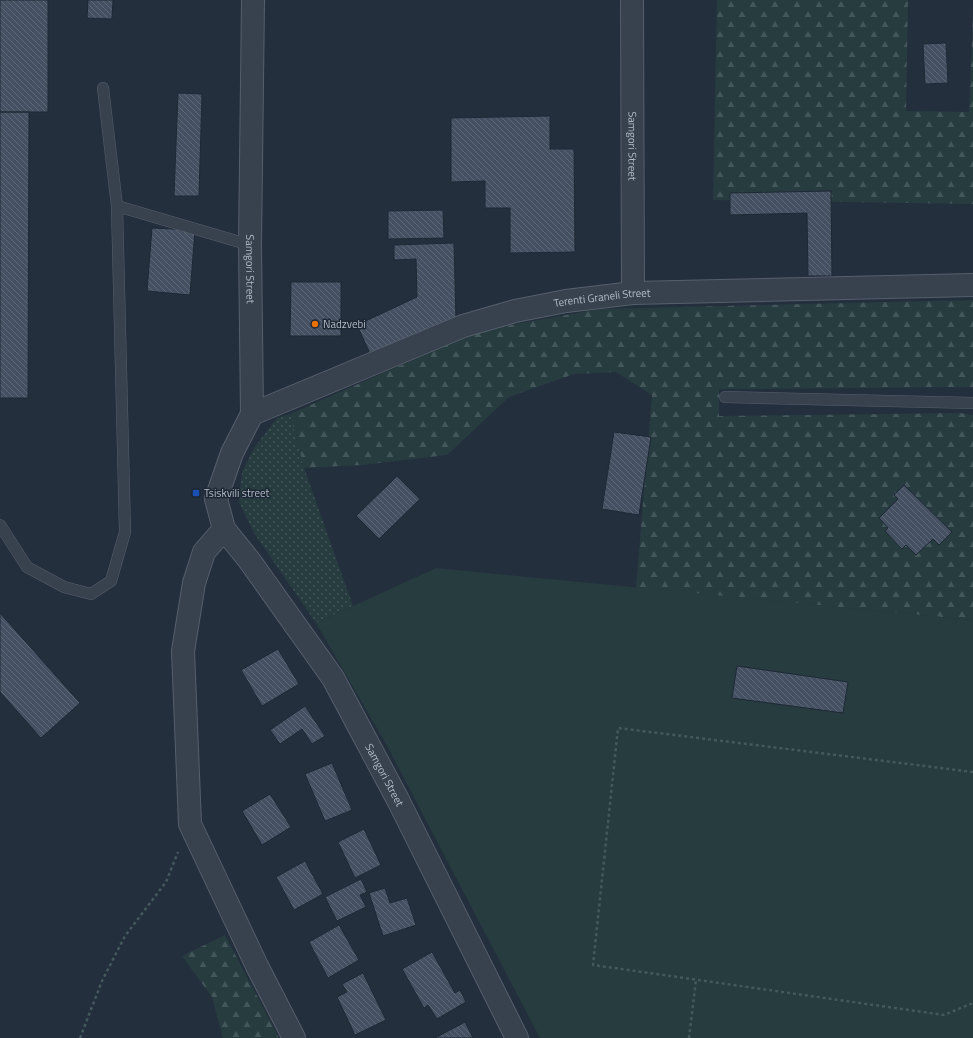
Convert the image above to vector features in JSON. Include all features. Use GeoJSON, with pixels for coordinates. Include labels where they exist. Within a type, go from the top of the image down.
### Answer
{"type":"FeatureCollection","features":[{"type":"Feature","properties":{"kind":"street","name":"Samgori Street"},"geometry":{"type":"LineString","coordinates":[[253,0],[250,245],[252,414],[232,453],[216,499],[224,529],[249,560],[333,678],[398,800],[516,1038]]}},
{"type":"Feature","properties":{"kind":"street","name":"Samgori Street"},"geometry":{"type":"LineString","coordinates":[[632,0],[632,293]]}},
{"type":"Feature","properties":{"kind":"street","name":"Terenti Graneli Street"},"geometry":{"type":"LineString","coordinates":[[252,414],[464,326],[515,311],[566,301],[632,293],[973,285]]}},
{"type":"Feature","properties":{"kind":"street"},"geometry":{"type":"LineString","coordinates":[[224,529],[204,552],[194,583],[183,651],[190,824],[257,966],[294,1038]]}},
{"type":"Feature","properties":{"kind":"lane"},"geometry":{"type":"LineString","coordinates":[[0,525],[27,566],[64,587],[91,594],[111,581],[125,532],[122,456],[118,206],[102,88]]}},
{"type":"Feature","properties":{"kind":"lane"},"geometry":{"type":"LineString","coordinates":[[118,206],[250,245]]}},
{"type":"Feature","properties":{"kind":"lane"},"geometry":{"type":"LineString","coordinates":[[725,397],[973,403]]}},
{"type":"Feature","properties":{"kind":"path"},"geometry":{"type":"LineString","coordinates":[[973,772],[618,728],[593,965],[944,1015],[973,1003]]}},
{"type":"Feature","properties":{"kind":"path"},"geometry":{"type":"LineString","coordinates":[[80,1038],[102,981],[125,936],[166,882],[190,824]]}},
{"type":"Feature","properties":{"kind":"path"},"geometry":{"type":"LineString","coordinates":[[689,1038],[696,980]]}},
{"type":"Feature","properties":{"kind":"green space"},"geometry":{"type":"Polygon","coordinates":[[[717,0],[908,0],[906,111],[969,112],[973,11],[973,204],[713,200],[717,0]]]}},
{"type":"Feature","properties":{"kind":"green space"},"geometry":{"type":"Polygon","coordinates":[[[973,300],[973,387],[719,389],[719,416],[961,413],[973,415],[973,620],[636,588],[652,395],[616,372],[574,374],[509,397],[447,455],[363,465],[304,468],[290,414],[465,337],[511,325],[599,309],[973,300]]]}},
{"type":"Feature","properties":{"kind":"green space"},"geometry":{"type":"Polygon","coordinates":[[[290,414],[304,468],[353,606],[316,623],[254,533],[239,502],[242,472],[254,448],[277,418],[290,414]]]}},
{"type":"Feature","properties":{"kind":"green space"},"geometry":{"type":"Polygon","coordinates":[[[436,568],[973,620],[973,1038],[540,1038],[385,742],[316,623],[436,568]]]}},
{"type":"Feature","properties":{"kind":"green space"},"geometry":{"type":"Polygon","coordinates":[[[225,935],[279,1038],[223,1038],[212,997],[182,956],[225,935]]]}},
{"type":"Feature","properties":{"kind":"building"},"geometry":{"type":"Polygon","coordinates":[[[0,0],[48,0],[48,112],[0,112],[0,0]]]}},
{"type":"Feature","properties":{"kind":"building"},"geometry":{"type":"Polygon","coordinates":[[[88,0],[113,0],[112,19],[87,18],[88,0]]]}},
{"type":"Feature","properties":{"kind":"building"},"geometry":{"type":"Polygon","coordinates":[[[946,43],[948,83],[925,84],[923,44],[946,43]]]}},
{"type":"Feature","properties":{"kind":"building"},"geometry":{"type":"Polygon","coordinates":[[[178,93],[202,94],[199,196],[174,196],[178,93]]]}},
{"type":"Feature","properties":{"kind":"building"},"geometry":{"type":"Polygon","coordinates":[[[0,112],[29,112],[28,398],[0,398],[0,112]]]}},
{"type":"Feature","properties":{"kind":"building"},"geometry":{"type":"Polygon","coordinates":[[[550,116],[550,149],[574,149],[575,252],[510,253],[510,208],[485,208],[485,181],[451,182],[451,118],[550,116]]]}},
{"type":"Feature","properties":{"kind":"building"},"geometry":{"type":"Polygon","coordinates":[[[831,191],[832,276],[808,276],[807,213],[730,215],[730,193],[831,191]]]}},
{"type":"Feature","properties":{"kind":"building"},"geometry":{"type":"Polygon","coordinates":[[[443,210],[444,238],[388,239],[388,211],[443,210]]]}},
{"type":"Feature","properties":{"kind":"building"},"geometry":{"type":"Polygon","coordinates":[[[152,228],[195,230],[190,295],[147,291],[152,228]]]}},
{"type":"Feature","properties":{"kind":"building"},"geometry":{"type":"Polygon","coordinates":[[[454,243],[456,319],[372,358],[357,325],[417,297],[416,259],[394,260],[394,245],[454,243]]]}},
{"type":"Feature","properties":{"kind":"building"},"geometry":{"type":"Polygon","coordinates":[[[291,282],[341,282],[341,336],[290,336],[291,282]]]}},
{"type":"Feature","properties":{"kind":"building"},"geometry":{"type":"Polygon","coordinates":[[[614,432],[651,437],[639,515],[602,509],[614,432]]]}},
{"type":"Feature","properties":{"kind":"building"},"geometry":{"type":"Polygon","coordinates":[[[397,476],[420,499],[379,539],[356,516],[397,476]]]}},
{"type":"Feature","properties":{"kind":"building"},"geometry":{"type":"Polygon","coordinates":[[[904,485],[952,532],[939,545],[933,539],[916,555],[906,545],[902,549],[885,531],[888,528],[879,518],[898,499],[894,495],[904,485]]]}},
{"type":"Feature","properties":{"kind":"building"},"geometry":{"type":"Polygon","coordinates":[[[0,613],[80,703],[41,738],[0,692],[0,613]]]}},
{"type":"Feature","properties":{"kind":"building"},"geometry":{"type":"Polygon","coordinates":[[[278,649],[299,684],[262,706],[241,670],[278,649]]]}},
{"type":"Feature","properties":{"kind":"building"},"geometry":{"type":"Polygon","coordinates":[[[737,666],[848,682],[843,713],[732,698],[737,666]]]}},
{"type":"Feature","properties":{"kind":"building"},"geometry":{"type":"Polygon","coordinates":[[[305,706],[325,736],[312,744],[302,729],[280,744],[270,730],[305,706]]]}},
{"type":"Feature","properties":{"kind":"building"},"geometry":{"type":"Polygon","coordinates":[[[332,763],[352,810],[325,821],[305,774],[332,763]]]}},
{"type":"Feature","properties":{"kind":"building"},"geometry":{"type":"Polygon","coordinates":[[[270,794],[291,827],[262,845],[242,811],[270,794]]]}},
{"type":"Feature","properties":{"kind":"building"},"geometry":{"type":"Polygon","coordinates":[[[364,829],[381,865],[355,878],[338,842],[364,829]]]}},
{"type":"Feature","properties":{"kind":"building"},"geometry":{"type":"Polygon","coordinates":[[[305,861],[323,894],[294,910],[276,877],[305,861]]]}},
{"type":"Feature","properties":{"kind":"building"},"geometry":{"type":"Polygon","coordinates":[[[361,879],[367,892],[360,895],[366,907],[337,921],[325,897],[361,879]]]}},
{"type":"Feature","properties":{"kind":"building"},"geometry":{"type":"Polygon","coordinates":[[[385,888],[390,903],[407,898],[416,925],[383,936],[369,893],[385,888]]]}},
{"type":"Feature","properties":{"kind":"building"},"geometry":{"type":"Polygon","coordinates":[[[339,925],[359,960],[328,978],[309,942],[339,925]]]}},
{"type":"Feature","properties":{"kind":"building"},"geometry":{"type":"Polygon","coordinates":[[[432,952],[455,993],[460,990],[466,1002],[437,1019],[428,1005],[424,1008],[402,969],[432,952]]]}},
{"type":"Feature","properties":{"kind":"building"},"geometry":{"type":"Polygon","coordinates":[[[363,973],[386,1020],[355,1035],[337,997],[347,992],[342,984],[363,973]]]}},
{"type":"Feature","properties":{"kind":"building"},"geometry":{"type":"Polygon","coordinates":[[[465,1022],[473,1038],[435,1038],[465,1022]]]}},
{"type":"Feature","properties":{"kind":"place","name":"Nadzvebi"},"geometry":{"type":"Point","coordinates":[315,324]}},
{"type":"Feature","properties":{"kind":"place","name":"Tsiskvili street"},"geometry":{"type":"Point","coordinates":[196,493]}}]}
